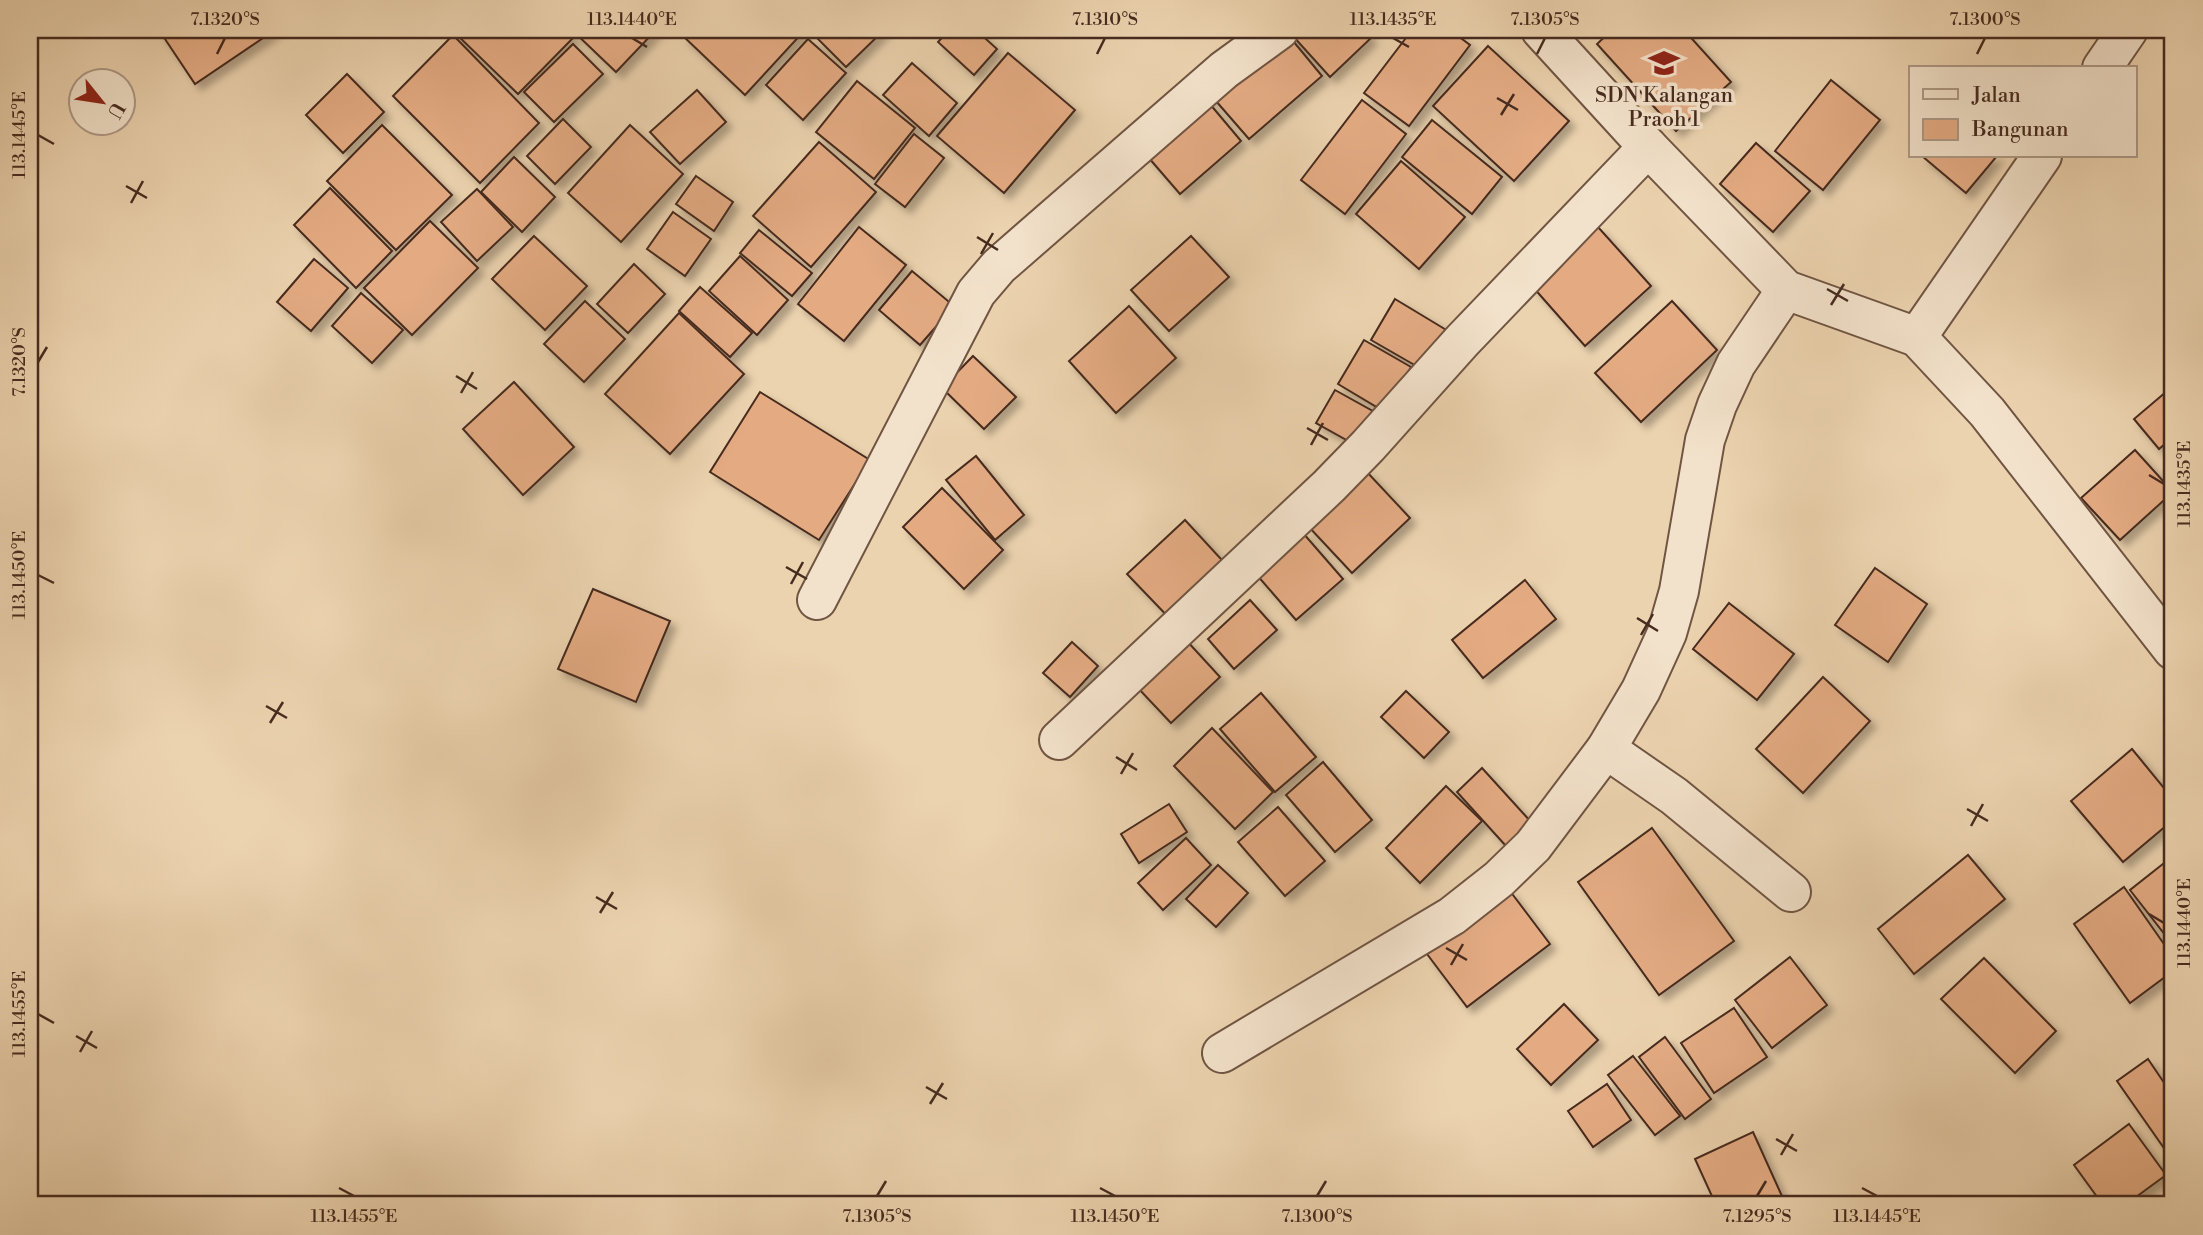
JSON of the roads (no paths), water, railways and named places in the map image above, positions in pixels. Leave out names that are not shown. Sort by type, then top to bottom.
[{"type":"street","points":[[817,600],[976,293],[999,266],[1183,105],[1224,70],[1279,30]]},
{"type":"street","points":[[1541,30],[1648,147],[1786,290],[1917,337],[1987,412],[2173,650]]},
{"type":"street","points":[[2103,66],[2128,30]]},
{"type":"street","points":[[1059,740],[1329,486],[1462,341],[1648,147]]},
{"type":"street","points":[[1917,337],[2041,158]]},
{"type":"street","points":[[1222,1052],[1452,916],[1499,879],[1533,846],[1606,749],[1641,690],[1667,632],[1679,591],[1694,491],[1705,440],[1717,405],[1736,364],[1786,290]]},
{"type":"street","points":[[1606,749],[1674,796],[1791,892]]},
{"type":"place","name":"SDN Kalangan Praoh 1","points":[[1664,63]]}]
